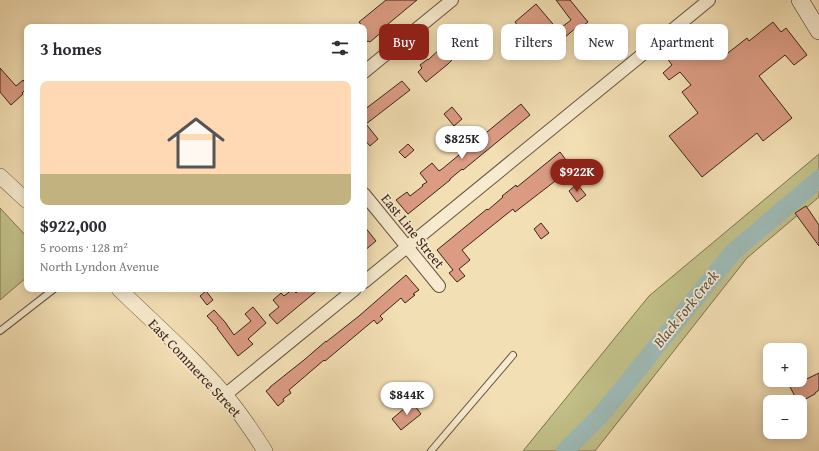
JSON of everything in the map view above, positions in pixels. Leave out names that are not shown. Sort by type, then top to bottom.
[{"type":"main road","points":[[800,0],[819,31]]},
{"type":"street","points":[[367,70],[452,0]]},
{"type":"street","points":[[367,279],[709,0]]},
{"type":"street","points":[[0,176],[24,198]]},
{"type":"street","name":"East Line Street","points":[[367,198],[440,286]]},
{"type":"street","name":"East Commerce Street","points":[[122,292],[188,356],[225,395],[265,451]]},
{"type":"street","points":[[225,395],[351,292]]},
{"type":"lane","points":[[0,331],[50,292]]},
{"type":"lane","points":[[431,451],[513,355]]},
{"type":"shaded area","points":[[819,154],[819,197],[747,258],[595,451],[523,451],[649,296]]},
{"type":"shaded area","points":[[0,208],[24,234],[24,280],[0,300]]},
{"type":"building","points":[[386,0],[417,0],[388,24],[379,24],[379,34],[370,42],[367,42],[367,24],[361,24],[359,22]]},
{"type":"building","points":[[556,0],[570,0],[588,22],[585,24],[574,24],[574,30],[566,36],[566,24],[571,20]]},
{"type":"building","points":[[536,4],[553,24],[517,24],[515,22]]},
{"type":"building","points":[[773,22],[781,32],[786,28],[807,55],[794,65],[785,55],[759,76],[792,118],[763,141],[757,133],[702,177],[669,136],[698,113],[682,92],[691,85],[680,72],[669,80],[663,73],[672,65],[668,60],[728,60],[728,53],[747,38],[749,41]]},
{"type":"building","points":[[437,52],[437,60],[452,60],[426,82],[418,72],[422,68],[420,65]]},
{"type":"building","points":[[0,68],[16,86],[23,80],[24,81],[23,94],[11,105],[0,92]]},
{"type":"building","points":[[402,81],[410,90],[367,123],[367,108]]},
{"type":"building","points":[[521,104],[530,115],[408,214],[396,200],[407,192],[410,196],[427,182],[420,173],[432,163],[439,171],[442,169]]},
{"type":"building","points":[[452,107],[462,119],[454,126],[444,114]]},
{"type":"building","points":[[367,125],[378,139],[370,146],[367,142]]},
{"type":"building","points":[[408,144],[414,150],[405,158],[399,152]]},
{"type":"building","points":[[560,152],[572,168],[515,212],[513,209],[462,250],[470,260],[459,269],[465,276],[457,282],[449,273],[453,270],[437,250],[487,209],[488,210],[503,197],[502,196],[516,185],[517,187]]},
{"type":"building","points":[[577,184],[586,195],[577,202],[569,191]]},
{"type":"building","points":[[806,206],[819,225],[819,246],[795,213]]},
{"type":"building","points":[[541,223],[549,233],[541,239],[534,229]]},
{"type":"building","points":[[367,230],[376,241],[367,248]]},
{"type":"building","points":[[406,275],[419,290],[413,294],[415,295],[405,303],[401,298],[380,316],[383,319],[377,324],[374,320],[325,361],[324,360],[289,390],[291,393],[283,399],[284,401],[278,406],[266,391],[326,341],[359,316]]},
{"type":"building","points":[[207,292],[213,300],[207,305],[200,296]]},
{"type":"building","points":[[289,292],[315,292],[277,324],[269,315],[279,307],[273,300],[281,293],[284,296]]},
{"type":"building","points":[[253,307],[266,323],[248,339],[253,344],[238,356],[218,328],[207,316],[214,310],[234,335],[251,321],[245,314]]},
{"type":"building","points":[[819,373],[819,390],[807,398],[807,395],[794,395],[790,387],[807,387],[807,379]]},
{"type":"building","points":[[412,402],[421,414],[401,430],[392,419]]},
{"type":"waterway","name":"Black Fork Creek","points":[[565,451],[601,415],[733,252],[819,179]]}]
